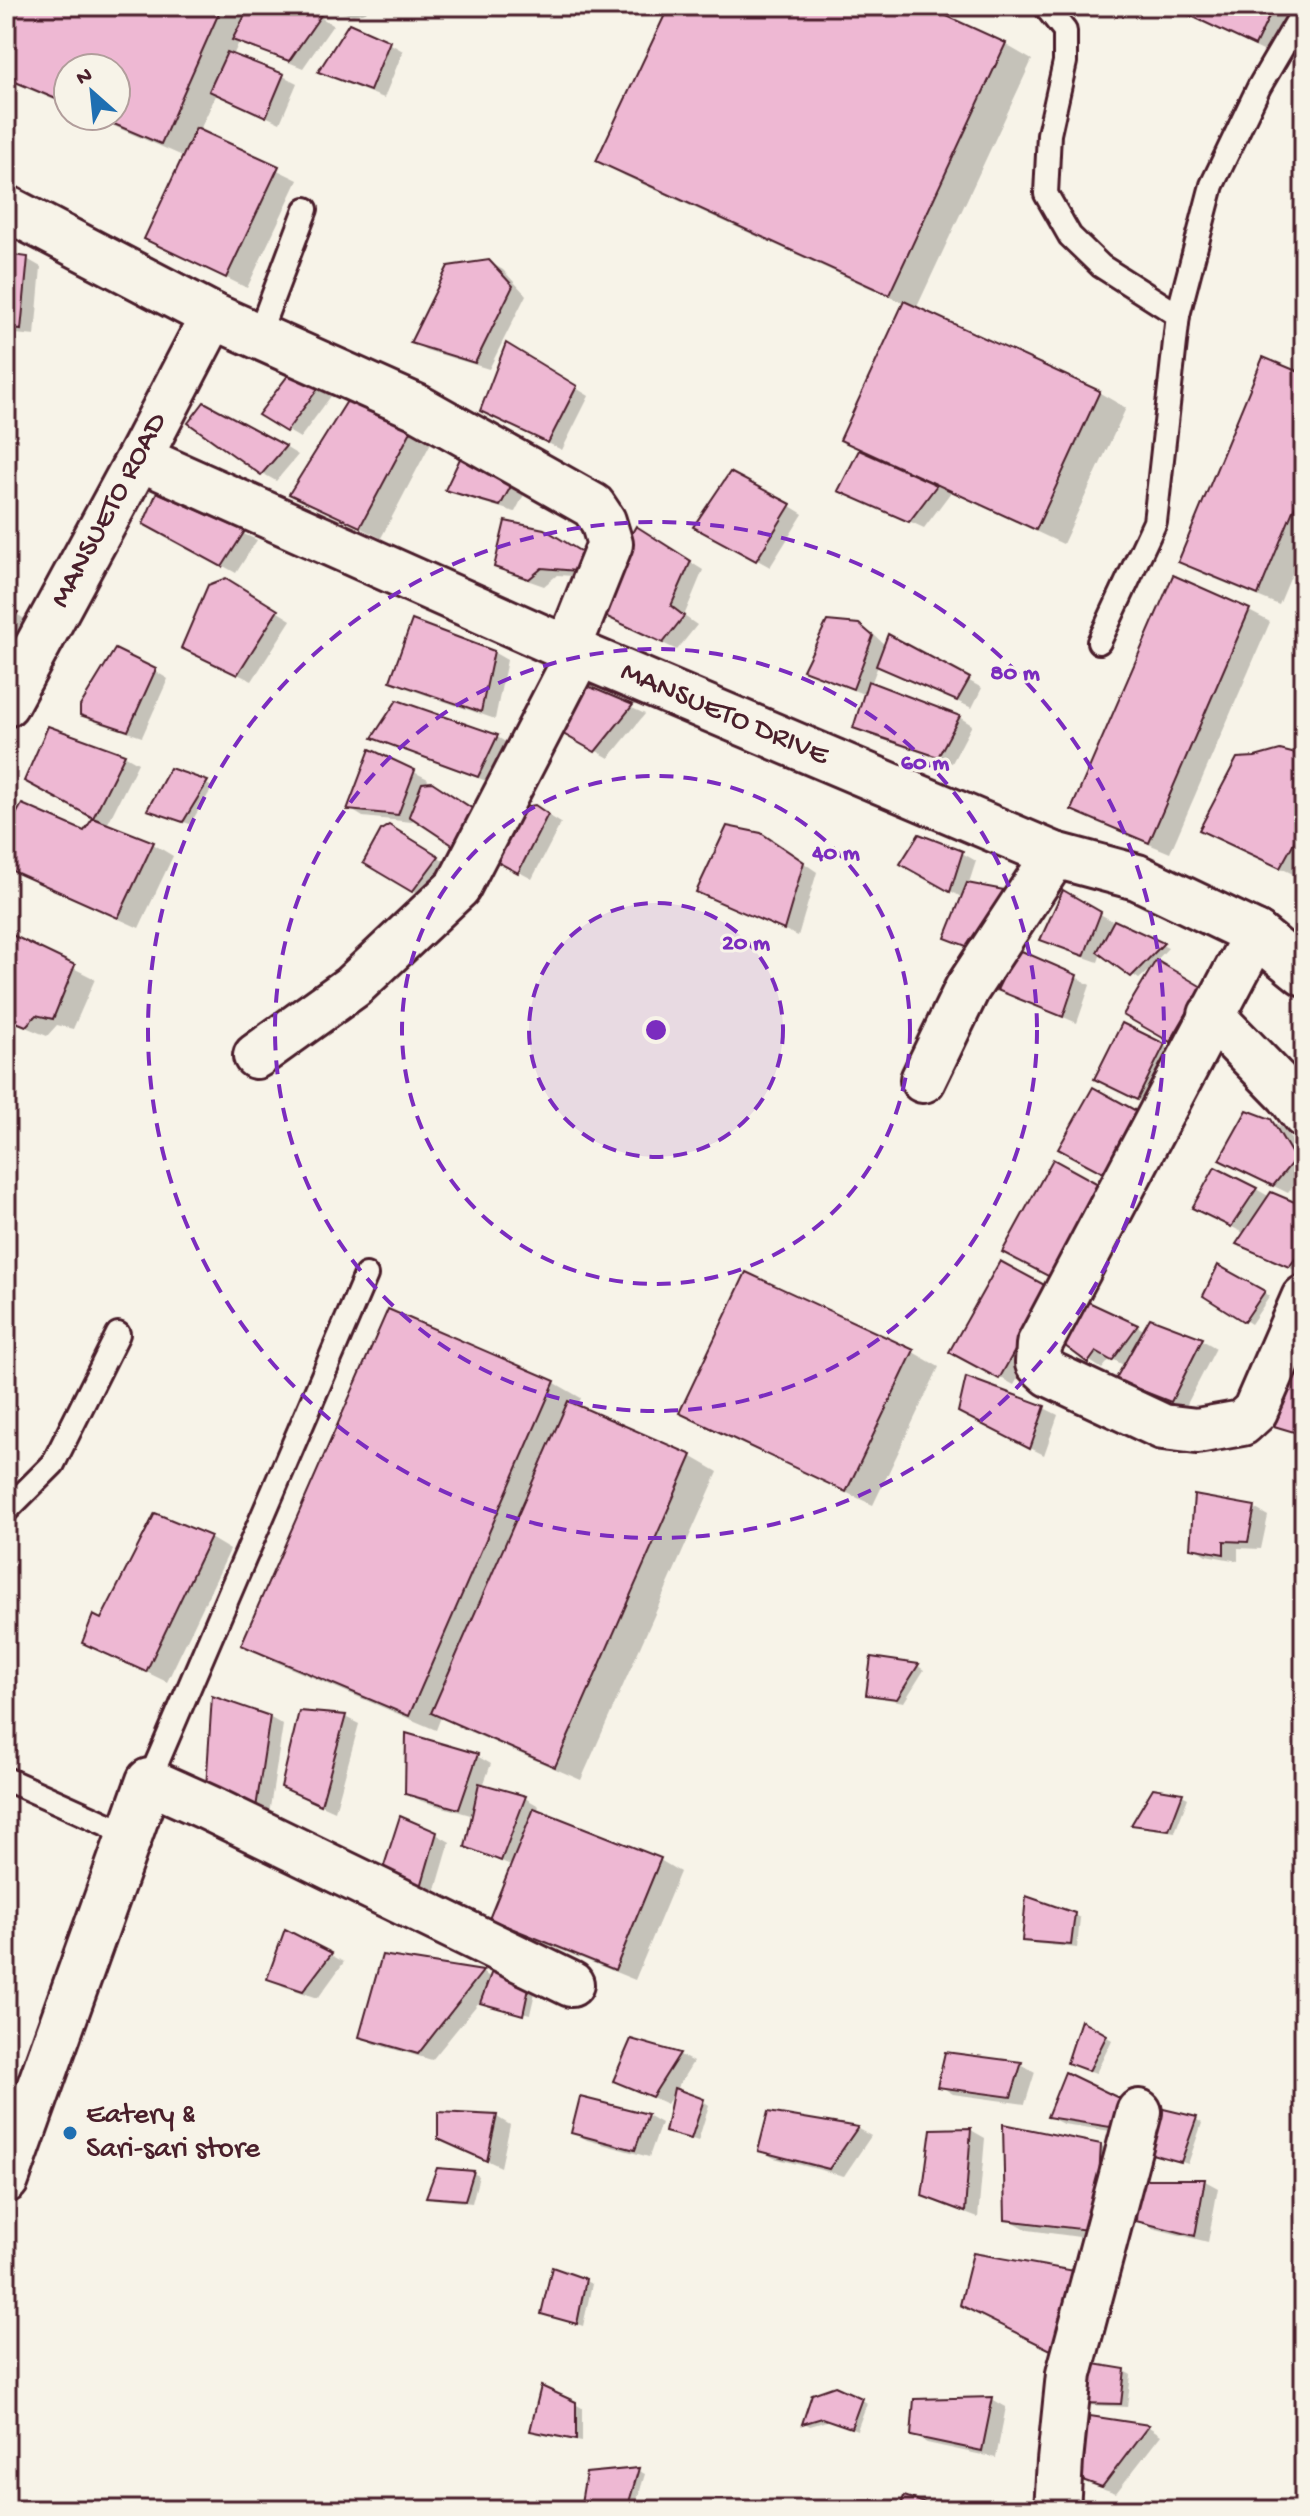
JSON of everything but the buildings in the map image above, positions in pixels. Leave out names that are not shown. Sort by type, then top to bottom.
[{"type":"street","points":[[6,208],[213,316],[417,407],[593,506],[603,521],[610,544],[573,651],[458,887],[352,987],[256,1056]]},
{"type":"street","name":"MANSUETO ROAD","points":[[6,704],[213,316]]},
{"type":"street","name":"MANSUETO DRIVE","points":[[139,458],[573,651],[1055,855],[1137,877],[1256,934],[1304,973]]},
{"type":"street","points":[[923,1080],[967,989],[1055,855]]},
{"type":"street","points":[[1256,934],[1039,1345],[1038,1363],[1050,1374],[1163,1427],[1197,1431],[1242,1423],[1255,1411],[1304,1298]]},
{"type":"street","points":[[1211,1015],[1289,1095],[1304,1115]]},
{"type":"street","points":[[6,2180],[149,1781],[571,1984]]},
{"type":"street","points":[[1057,2510],[1069,2374],[1139,2112]]},
{"type":"lane","points":[[1045,6],[1065,31],[1065,62],[1049,134],[1046,194],[1070,236],[1101,266],[1178,315]]},
{"type":"lane","points":[[1099,642],[1155,522],[1178,315],[1212,185],[1259,87],[1304,10]]},
{"type":"lane","points":[[258,336],[306,209]]},
{"type":"lane","points":[[149,1781],[366,1275]]},
{"type":"lane","points":[[6,1511],[53,1464],[118,1334]]},
{"type":"lane","points":[[6,1779],[129,1834]]},
{"type":"place","name":"Eatery & Sari-sari store","points":[[70,2133]]}]
